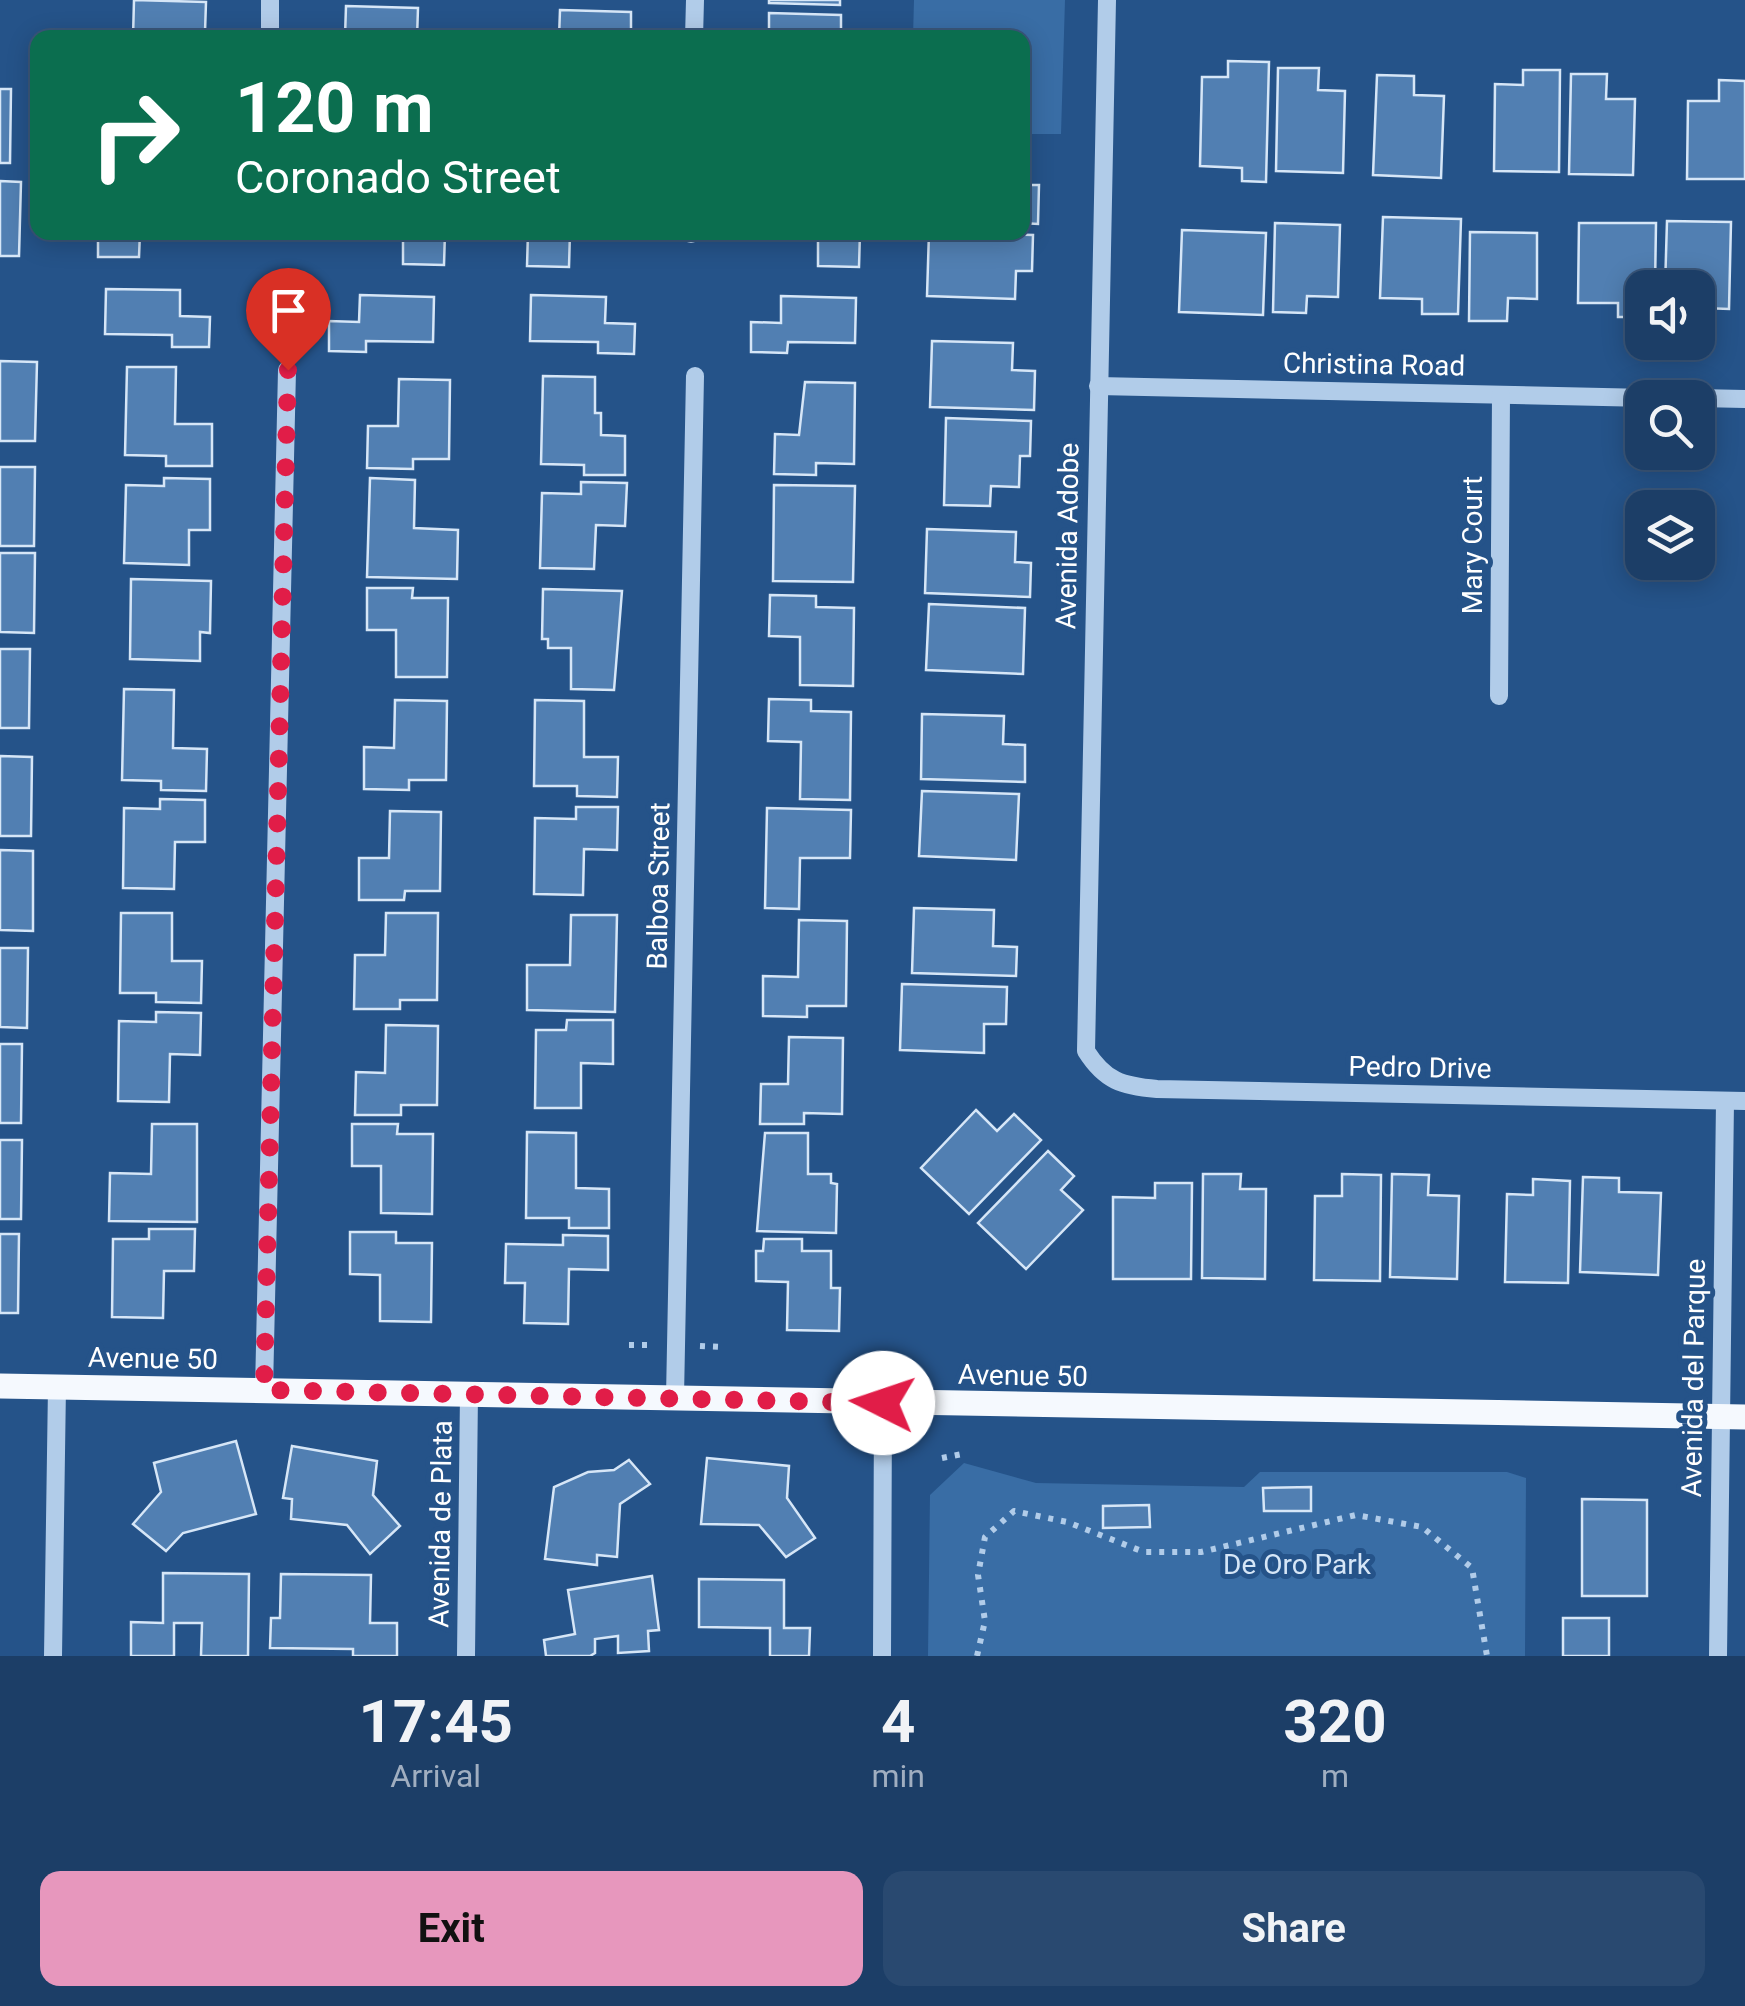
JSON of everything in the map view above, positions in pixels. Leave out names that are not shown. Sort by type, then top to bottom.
[{"type":"main road","name":"Avenue 50","points":[[0,1386],[1733,1417]]},
{"type":"street","points":[[270,0],[270,30]]},
{"type":"street","points":[[694,30],[695,0]]},
{"type":"street","name":"Avenida Adobe","points":[[1098,1070],[1086,1051],[1083,1018],[1107,0]]},
{"type":"street","points":[[264,1390],[288,370]]},
{"type":"street","name":"Balboa Street","points":[[675,1396],[696,376]]},
{"type":"street","name":"Christina Road","points":[[1098,386],[1625,397]]},
{"type":"street","name":"Mary Court","points":[[1499,696],[1501,394]]},
{"type":"street","points":[[1715,399],[1745,400]]},
{"type":"street","name":"Pedro Drive","points":[[1098,1070],[1120,1086],[1157,1088],[1745,1101]]},
{"type":"street","name":"Avenida del Parque","points":[[1718,1656],[1733,1417],[1725,1101]]},
{"type":"street","points":[[53,1656],[57,1386]]},
{"type":"street","name":"Avenida de Plata","points":[[466,1656],[470,1393]]},
{"type":"street","points":[[882,1656],[883,1403]]},
{"type":"path","points":[[942,1458],[962,1454]]},
{"type":"path","points":[[978,1656],[985,1621],[978,1575],[984,1537],[1014,1511],[1066,1522],[1144,1552],[1201,1552],[1356,1515],[1422,1527],[1472,1568],[1487,1656]]},
{"type":"green space","points":[[914,0],[1065,0],[1061,134],[1030,134],[1030,30],[913,30]]},
{"type":"green space","name":"De Oro Park","points":[[964,1463],[1036,1483],[1244,1487],[1260,1472],[1507,1472],[1526,1478],[1525,1656],[928,1656],[930,1495]]},
{"type":"building","points":[[134,0],[206,2],[205,30],[133,30]]},
{"type":"building","points":[[840,0],[840,5],[769,3]]},
{"type":"building","points":[[346,6],[418,8],[417,30],[345,30]]},
{"type":"building","points":[[560,10],[631,12],[631,30],[559,30]]},
{"type":"building","points":[[769,13],[841,15],[841,30],[769,30]]},
{"type":"building","points":[[1228,61],[1269,62],[1266,182],[1242,181],[1242,168],[1200,166],[1202,77],[1228,77]]},
{"type":"building","points":[[1278,68],[1319,68],[1318,90],[1345,91],[1343,173],[1276,171]]},
{"type":"building","points":[[1523,70],[1560,70],[1559,172],[1494,171],[1495,84],[1523,85]]},
{"type":"building","points":[[1571,74],[1607,74],[1606,99],[1635,99],[1633,175],[1569,174]]},
{"type":"building","points":[[1377,75],[1414,76],[1414,95],[1444,96],[1441,178],[1373,175]]},
{"type":"building","points":[[1719,80],[1745,81],[1745,179],[1687,179],[1688,101],[1719,101]]},
{"type":"building","points":[[0,89],[11,89],[10,163],[0,163]]},
{"type":"building","points":[[0,181],[21,182],[19,256],[0,256]]},
{"type":"building","points":[[1030,185],[1039,185],[1038,224],[1030,224]]},
{"type":"building","points":[[1383,217],[1461,219],[1458,314],[1422,314],[1422,299],[1380,298]]},
{"type":"building","points":[[1667,221],[1731,222],[1729,309],[1715,308],[1715,270],[1666,270]]},
{"type":"building","points":[[1275,223],[1340,225],[1338,297],[1307,296],[1306,313],[1273,312]]},
{"type":"building","points":[[1579,223],[1656,223],[1655,270],[1625,270],[1625,317],[1618,317],[1618,303],[1578,303]]},
{"type":"building","points":[[1182,230],[1266,233],[1263,315],[1179,312]]},
{"type":"building","points":[[1470,232],[1537,233],[1537,299],[1508,298],[1507,321],[1469,321]]},
{"type":"building","points":[[1033,235],[1032,271],[1016,271],[1015,299],[927,296],[929,240],[1030,240]]},
{"type":"building","points":[[98,240],[140,240],[139,257],[98,257]]},
{"type":"building","points":[[403,240],[445,240],[444,265],[403,264]]},
{"type":"building","points":[[528,240],[570,240],[569,267],[527,266]]},
{"type":"building","points":[[818,240],[860,240],[859,267],[818,266]]},
{"type":"building","points":[[106,289],[180,290],[180,316],[210,317],[209,347],[172,347],[172,335],[105,334]]},
{"type":"building","points":[[360,295],[434,297],[433,342],[366,341],[366,352],[329,351],[329,321],[359,322]]},
{"type":"building","points":[[531,295],[606,297],[605,323],[635,324],[634,354],[598,353],[598,342],[530,341]]},
{"type":"building","points":[[781,296],[856,298],[855,343],[788,342],[787,353],[751,352],[751,322],[781,323]]},
{"type":"building","points":[[932,341],[1013,343],[1012,370],[1035,371],[1034,410],[930,407]]},
{"type":"building","points":[[0,361],[37,362],[35,441],[0,441]]},
{"type":"building","points":[[127,367],[176,367],[175,424],[212,424],[212,466],[166,466],[166,456],[125,455]]},
{"type":"building","points":[[543,376],[595,377],[595,413],[601,413],[601,435],[625,436],[625,475],[584,475],[584,465],[541,464]]},
{"type":"building","points":[[399,379],[450,380],[449,459],[413,459],[413,469],[367,468],[368,426],[398,426]]},
{"type":"building","points":[[805,382],[855,383],[854,464],[816,463],[816,475],[774,474],[775,434],[799,435]]},
{"type":"building","points":[[946,418],[1031,421],[1030,456],[1020,456],[1019,487],[991,486],[990,506],[944,505]]},
{"type":"building","points":[[0,467],[35,467],[34,546],[0,546]]},
{"type":"building","points":[[164,478],[210,479],[210,530],[189,530],[189,565],[124,563],[126,485],[164,486]]},
{"type":"building","points":[[370,478],[415,480],[414,528],[458,530],[457,579],[367,577]]},
{"type":"building","points":[[581,482],[627,483],[625,526],[596,525],[594,569],[540,568],[542,493],[581,494]]},
{"type":"building","points":[[774,485],[855,486],[853,582],[773,581]]},
{"type":"building","points":[[927,529],[1016,532],[1015,562],[1031,563],[1030,597],[925,593]]},
{"type":"building","points":[[0,553],[35,553],[34,633],[0,632]]},
{"type":"building","points":[[131,579],[211,581],[210,633],[200,632],[200,661],[130,659]]},
{"type":"building","points":[[367,588],[413,588],[412,598],[448,598],[447,677],[396,677],[396,630],[367,630]]},
{"type":"building","points":[[543,589],[622,591],[614,690],[571,689],[571,648],[548,648],[548,639],[542,639]]},
{"type":"building","points":[[770,595],[816,596],[816,607],[854,608],[853,686],[800,685],[800,637],[769,636]]},
{"type":"building","points":[[929,604],[1025,608],[1023,674],[926,670]]},
{"type":"building","points":[[0,649],[30,649],[29,728],[0,728]]},
{"type":"building","points":[[124,689],[174,690],[173,748],[207,749],[206,791],[161,790],[161,781],[122,780]]},
{"type":"building","points":[[769,699],[811,700],[811,711],[851,712],[850,800],[800,799],[801,742],[768,741]]},
{"type":"building","points":[[395,700],[447,701],[446,780],[409,780],[409,790],[364,789],[364,747],[394,748]]},
{"type":"building","points":[[535,700],[584,701],[584,757],[618,757],[617,797],[577,796],[577,786],[534,786]]},
{"type":"building","points":[[922,714],[1004,716],[1003,744],[1025,745],[1025,782],[921,779]]},
{"type":"building","points":[[0,756],[32,757],[31,836],[0,836]]},
{"type":"building","points":[[922,791],[1019,794],[1016,860],[919,856]]},
{"type":"building","points":[[160,799],[205,800],[205,842],[175,842],[174,889],[123,888],[124,808],[160,809]]},
{"type":"building","points":[[576,807],[618,807],[617,850],[584,849],[583,895],[534,894],[535,818],[576,819]]},
{"type":"building","points":[[767,808],[851,810],[850,858],[800,858],[799,909],[765,908]]},
{"type":"building","points":[[390,811],[441,812],[440,891],[405,891],[404,900],[359,900],[359,858],[389,858]]},
{"type":"building","points":[[0,850],[33,851],[33,931],[0,930]]},
{"type":"building","points":[[914,908],[994,910],[993,946],[1017,947],[1016,976],[912,973]]},
{"type":"building","points":[[121,913],[172,913],[172,961],[202,961],[201,1003],[156,1002],[156,993],[120,993]]},
{"type":"building","points":[[386,913],[438,913],[437,1000],[400,1000],[400,1009],[354,1009],[355,955],[385,955]]},
{"type":"building","points":[[571,915],[617,915],[615,1012],[527,1010],[527,965],[570,965]]},
{"type":"building","points":[[799,920],[847,921],[846,1006],[807,1006],[807,1017],[763,1016],[763,976],[798,977]]},
{"type":"building","points":[[0,948],[28,948],[27,1028],[0,1027]]},
{"type":"building","points":[[902,984],[1007,987],[1006,1024],[984,1024],[984,1053],[900,1050]]},
{"type":"building","points":[[156,1012],[201,1013],[200,1055],[170,1054],[169,1102],[118,1101],[119,1021],[156,1022]]},
{"type":"building","points":[[567,1020],[613,1020],[613,1064],[581,1063],[581,1108],[535,1108],[536,1030],[566,1030]]},
{"type":"building","points":[[386,1025],[438,1026],[437,1105],[401,1105],[401,1115],[355,1115],[356,1072],[385,1073]]},
{"type":"building","points":[[789,1037],[843,1038],[842,1114],[804,1113],[804,1124],[760,1124],[761,1084],[788,1084]]},
{"type":"building","points":[[0,1044],[22,1044],[21,1123],[0,1123]]},
{"type":"building","points":[[976,1110],[997,1131],[1014,1114],[1041,1140],[969,1214],[921,1168]]},
{"type":"building","points":[[152,1124],[197,1124],[197,1222],[109,1221],[110,1173],[151,1174]]},
{"type":"building","points":[[352,1124],[398,1124],[397,1134],[433,1134],[432,1214],[381,1213],[381,1166],[352,1166]]},
{"type":"building","points":[[527,1132],[576,1133],[576,1188],[609,1189],[609,1228],[569,1228],[569,1218],[526,1218]]},
{"type":"building","points":[[765,1133],[808,1133],[808,1174],[831,1174],[831,1183],[837,1184],[836,1233],[757,1231]]},
{"type":"building","points":[[0,1140],[22,1140],[21,1219],[0,1219]]},
{"type":"building","points":[[1048,1151],[1074,1176],[1061,1190],[1083,1210],[1026,1269],[978,1223]]},
{"type":"building","points":[[1203,1174],[1241,1174],[1240,1189],[1266,1189],[1265,1279],[1202,1278]]},
{"type":"building","points":[[1342,1174],[1381,1175],[1380,1281],[1314,1280],[1315,1196],[1342,1196]]},
{"type":"building","points":[[1392,1174],[1429,1175],[1428,1195],[1459,1196],[1457,1279],[1390,1277]]},
{"type":"building","points":[[1583,1177],[1619,1178],[1619,1192],[1661,1193],[1658,1275],[1580,1272]]},
{"type":"building","points":[[1533,1179],[1570,1181],[1568,1283],[1505,1282],[1507,1194],[1533,1195]]},
{"type":"building","points":[[1155,1183],[1192,1183],[1191,1279],[1113,1279],[1113,1197],[1155,1198]]},
{"type":"building","points":[[149,1229],[195,1229],[194,1271],[164,1271],[163,1318],[112,1317],[113,1239],[149,1239]]},
{"type":"building","points":[[350,1232],[396,1232],[396,1243],[432,1243],[431,1322],[380,1321],[380,1275],[350,1274]]},
{"type":"building","points":[[0,1234],[19,1234],[18,1313],[0,1313]]},
{"type":"building","points":[[563,1235],[608,1236],[608,1270],[569,1269],[568,1324],[524,1323],[525,1283],[505,1283],[506,1244],[563,1245]]},
{"type":"building","points":[[764,1239],[802,1239],[802,1251],[831,1251],[831,1288],[840,1288],[839,1331],[787,1330],[788,1282],[756,1281],[756,1251],[763,1251]]},
{"type":"building","points":[[236,1441],[256,1514],[183,1533],[166,1551],[133,1524],[161,1492],[154,1463]]},
{"type":"building","points":[[292,1446],[377,1461],[373,1495],[400,1526],[370,1554],[347,1525],[291,1519],[292,1499],[283,1498]]},
{"type":"building","points":[[707,1458],[789,1466],[787,1498],[815,1538],[786,1557],[759,1525],[701,1524]]},
{"type":"building","points":[[629,1460],[650,1484],[620,1504],[617,1557],[597,1555],[597,1565],[545,1559],[554,1487],[588,1472],[614,1470]]},
{"type":"building","points":[[1311,1487],[1311,1511],[1264,1511],[1263,1488]]},
{"type":"building","points":[[1582,1499],[1647,1500],[1647,1596],[1582,1596]]},
{"type":"building","points":[[1149,1505],[1150,1527],[1103,1528],[1103,1506]]},
{"type":"building","points":[[163,1573],[249,1574],[248,1656],[201,1656],[202,1623],[174,1623],[174,1656],[131,1656],[131,1622],[163,1623]]},
{"type":"building","points":[[281,1574],[371,1575],[370,1623],[397,1623],[397,1656],[353,1656],[353,1649],[270,1648],[271,1618],[280,1618]]},
{"type":"building","points":[[652,1576],[659,1630],[648,1631],[649,1651],[618,1653],[618,1636],[595,1639],[595,1653],[590,1656],[546,1656],[544,1640],[575,1634],[568,1590]]},
{"type":"building","points":[[699,1579],[784,1580],[784,1628],[810,1628],[809,1656],[770,1656],[770,1628],[699,1627]]},
{"type":"building","points":[[1563,1618],[1609,1618],[1609,1656],[1563,1656]]},
{"type":"route","points":[[288,370],[264,1390],[883,1403]]}]
